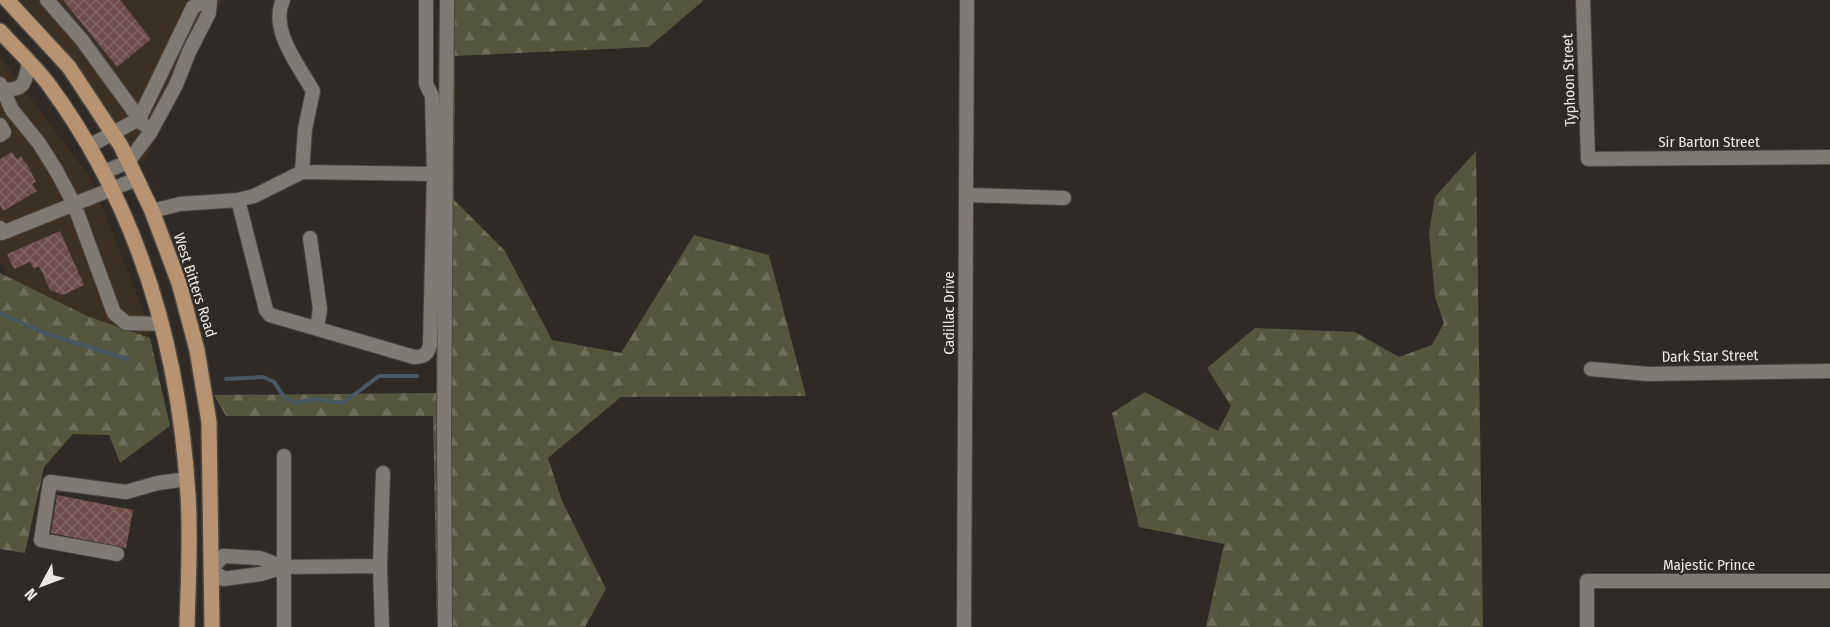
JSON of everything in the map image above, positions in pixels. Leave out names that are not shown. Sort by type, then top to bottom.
[{"type":"main road","name":"West Bitters Road","points":[[7,0],[69,67],[113,133],[152,211],[179,283],[197,350],[209,422],[212,627]]},
{"type":"main road","points":[[0,32],[48,84],[89,146],[127,222],[153,291],[171,356],[182,425],[188,497],[187,627]]},
{"type":"main road","points":[[188,570],[212,569]]},
{"type":"street","points":[[47,0],[82,40],[150,133]]},
{"type":"street","points":[[89,146],[140,119],[193,7],[208,0],[209,13],[189,52],[176,85],[150,133],[128,162],[104,172]]},
{"type":"street","points":[[284,0],[278,10],[282,34],[313,91],[305,129],[302,172]]},
{"type":"street","points":[[238,200],[266,310],[270,315],[414,357],[428,353],[434,174],[432,96],[426,84],[426,0]]},
{"type":"street","points":[[445,627],[447,0]]},
{"type":"street","name":"Cadillac Drive","points":[[964,627],[967,0]]},
{"type":"street","name":"Typhoon Street","points":[[1583,0],[1588,159]]},
{"type":"street","points":[[2,87],[19,89],[23,85],[29,63]]},
{"type":"street","points":[[2,87],[12,110],[39,143],[74,204],[114,312],[126,323],[162,324]]},
{"type":"street","points":[[0,125],[4,132],[0,135]]},
{"type":"street","name":"Sir Barton Street","points":[[1588,159],[1830,157]]},
{"type":"street","points":[[152,211],[180,204],[238,200],[254,196],[302,172],[434,174]]},
{"type":"street","points":[[1,230],[136,179]]},
{"type":"street","points":[[966,195],[1064,198]]},
{"type":"street","points":[[310,238],[320,309],[317,329]]},
{"type":"street","name":"Dark Star Street","points":[[1591,369],[1648,374],[1830,370]]},
{"type":"street","points":[[284,456],[284,627]]},
{"type":"street","points":[[382,627],[380,566],[383,473]]},
{"type":"street","points":[[117,554],[41,540],[50,482],[126,492],[158,483],[186,479]]},
{"type":"street","points":[[284,567],[260,558],[223,556],[212,569],[223,579],[261,574],[284,567],[380,566]]},
{"type":"street","name":"Majestic Prince","points":[[1587,627],[1587,581],[1830,582]]},
{"type":"shaded area","points":[[21,0],[222,0],[143,164],[103,102],[61,45]]},
{"type":"shaded area","points":[[0,57],[91,179],[145,315],[150,338],[18,300],[0,261]]},
{"type":"green space","points":[[439,0],[704,0],[649,47],[455,56],[454,200],[505,251],[552,340],[621,353],[694,235],[769,255],[806,396],[621,397],[548,458],[562,501],[606,589],[585,627],[437,627],[433,416],[226,416],[214,395],[436,393]]},
{"type":"green space","points":[[1476,151],[1483,627],[1206,627],[1224,544],[1139,527],[1112,413],[1145,392],[1218,431],[1231,406],[1207,368],[1255,328],[1355,332],[1399,357],[1432,345],[1444,323],[1435,297],[1429,232],[1435,197]]},
{"type":"green space","points":[[0,273],[87,316],[150,338],[170,426],[120,463],[109,435],[73,434],[44,467],[25,553],[0,549]]},
{"type":"building","points":[[63,0],[120,0],[151,39],[117,67]]},
{"type":"building","points":[[12,152],[17,159],[21,156],[26,162],[36,182],[32,184],[37,191],[3,211],[0,205],[0,159]]},
{"type":"building","points":[[60,231],[84,285],[63,295],[50,290],[39,266],[34,269],[30,262],[14,269],[7,254]]},
{"type":"building","points":[[57,495],[133,510],[126,548],[51,533]]},
{"type":"waterway","points":[[0,313],[44,333],[127,359]]},
{"type":"waterway","points":[[226,379],[263,377],[274,382],[285,398],[295,403],[315,399],[343,403],[379,376],[417,376]]}]
